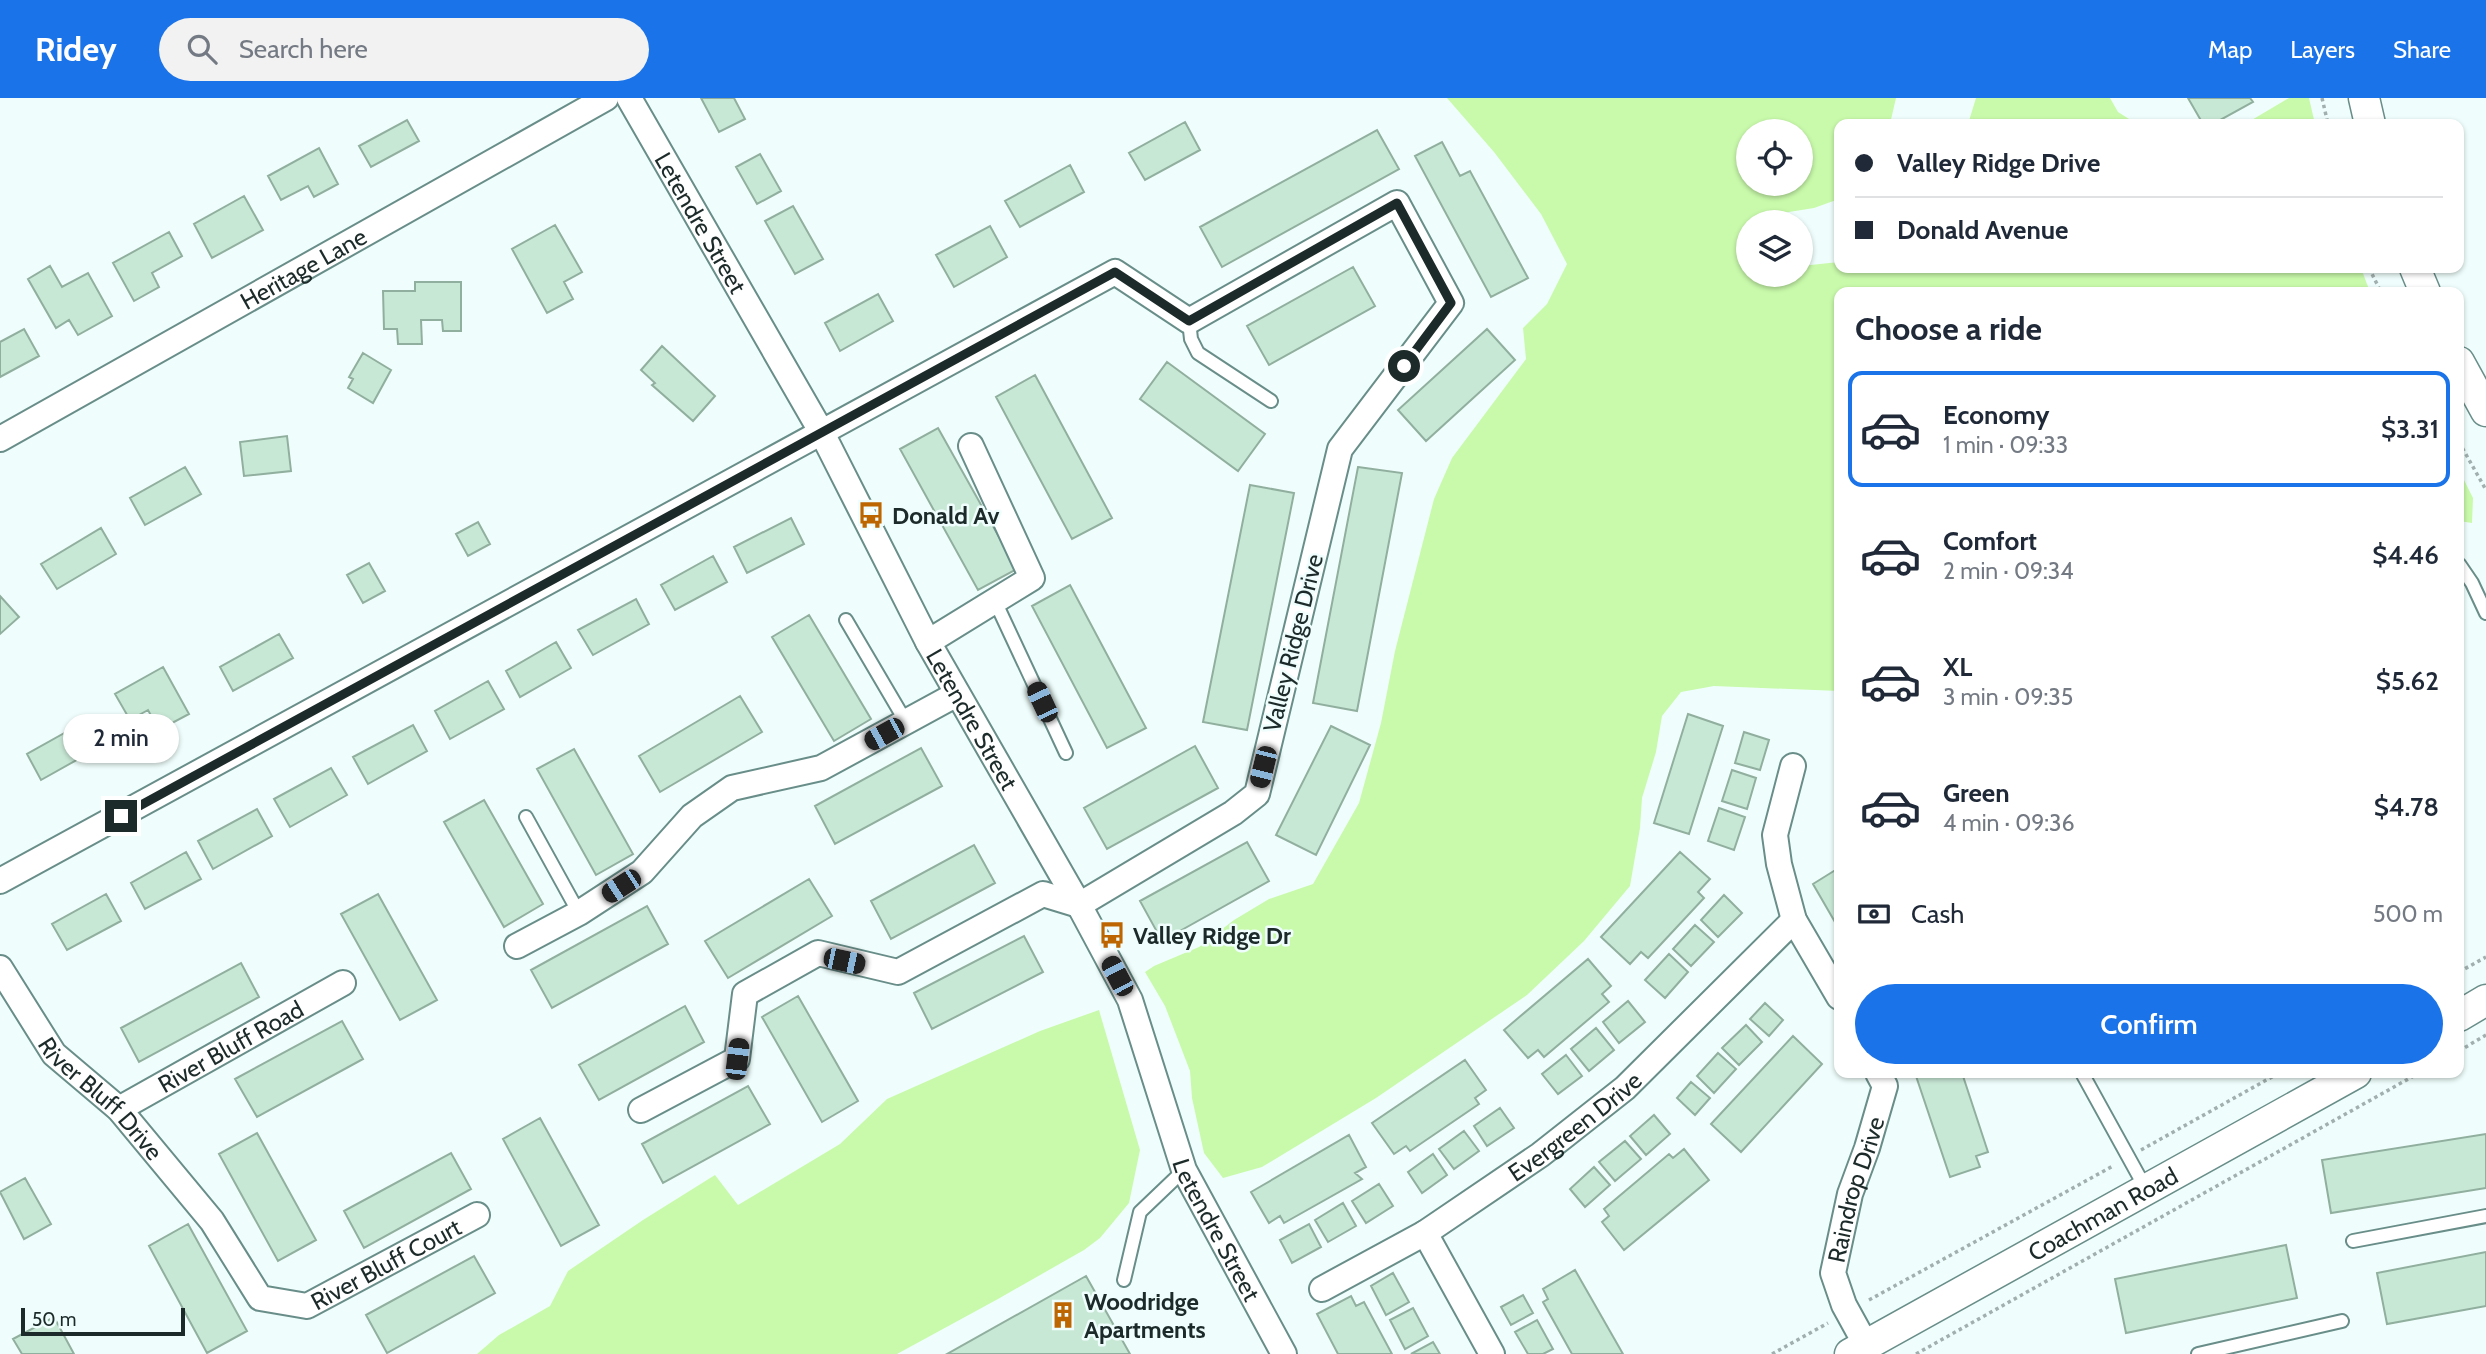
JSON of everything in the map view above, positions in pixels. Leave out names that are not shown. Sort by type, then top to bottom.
[{"type":"street","name":"Heritage Lane","points":[[0,439],[606,98]]},
{"type":"street","name":"Letendre Street","points":[[629,98],[822,433],[928,642],[1079,905],[1130,1000],[1184,1170],[1284,1354]]},
{"type":"street","points":[[2364,98],[2369,119]]},
{"type":"street","name":"Valley Ridge Drive","points":[[1079,905],[1234,813],[1257,794],[1340,449],[1451,303],[1397,203],[1189,321]]},
{"type":"street","points":[[0,881],[1115,272],[1189,321]]},
{"type":"street","points":[[2464,371],[2486,411]]},
{"type":"street","points":[[928,642],[1032,578],[971,446]]},
{"type":"street","points":[[517,946],[579,913],[642,872],[692,816],[732,788],[821,768],[957,694]]},
{"type":"street","points":[[1793,766],[1775,835],[1779,864],[1794,920],[1834,988]]},
{"type":"street","points":[[641,1110],[737,1059],[745,993],[818,953],[898,972],[1043,894],[1079,905]]},
{"type":"street","name":"Evergreen Drive","points":[[1321,1289],[1425,1233],[1540,1155],[1625,1088],[1794,920]]},
{"type":"street","name":"River Bluff Drive","points":[[0,968],[54,1054],[119,1108],[212,1221]]},
{"type":"street","name":"River Bluff Road","points":[[119,1108],[343,984]]},
{"type":"street","points":[[2464,1013],[2486,1000]]},
{"type":"street","name":"Raindrop Drive","points":[[1858,1350],[1848,1312],[1833,1273],[1850,1194],[1885,1086],[1881,1078]]},
{"type":"street","name":"Coachman Road","points":[[1858,1350],[2347,1078]]},
{"type":"street","name":"River Bluff Court","points":[[212,1221],[260,1298],[307,1306],[477,1215]]},
{"type":"street","points":[[1425,1233],[1492,1354]]},
{"type":"lane","points":[[1189,321],[1191,339],[1198,353],[1271,401]]},
{"type":"lane","points":[[2464,571],[2486,613]]},
{"type":"lane","points":[[995,601],[1066,753]]},
{"type":"lane","points":[[846,620],[906,722]]},
{"type":"lane","points":[[526,817],[579,913]]},
{"type":"lane","points":[[2085,1078],[2146,1189]]},
{"type":"lane","points":[[1124,1280],[1140,1212],[1184,1170]]},
{"type":"lane","points":[[2353,1241],[2486,1216]]},
{"type":"lane","points":[[2198,1354],[2342,1321]]},
{"type":"path","points":[[2322,98],[2327,119]]},
{"type":"path","points":[[2464,451],[2486,490]]},
{"type":"path","points":[[2464,969],[2486,957]]},
{"type":"path","points":[[2464,1048],[2486,1035]]},
{"type":"path","points":[[1772,1354],[2270,1078]]},
{"type":"path","points":[[1916,1354],[2410,1078]]},
{"type":"green space","points":[[1447,98],[1896,98],[1891,119],[1834,119],[1834,201],[1802,210],[1736,210],[1736,287],[1813,287],[1813,265],[1834,263],[1834,273],[2363,273],[2368,287],[1834,287],[1834,691],[1714,686],[1681,692],[1662,716],[1656,752],[1642,798],[1630,886],[1584,941],[1527,995],[1376,1098],[1262,1167],[1223,1178],[1204,1153],[1192,1098],[1190,1071],[1165,1006],[1145,972],[1199,947],[1234,920],[1269,899],[1313,884],[1359,803],[1381,723],[1395,651],[1434,499],[1452,458],[1526,359],[1523,328],[1547,304],[1567,264],[1541,214],[1494,152]]},
{"type":"green space","points":[[1976,98],[2110,98],[2118,112],[2129,119],[1970,119]]},
{"type":"green space","points":[[2289,98],[2309,98],[2314,119],[2253,119]]},
{"type":"green space","points":[[2464,480],[2473,498],[2472,523],[2464,522]]},
{"type":"green space","points":[[1099,1010],[1140,1150],[1129,1203],[1100,1238],[1084,1250],[998,1299],[897,1354],[477,1354],[499,1335],[550,1306],[568,1271],[715,1175],[738,1205],[840,1144],[887,1099],[1040,1031]]},
{"type":"building","points":[[701,98],[734,98],[745,119],[719,132]]},
{"type":"building","points":[[2188,98],[2250,98],[2253,102],[2222,119],[2200,119]]},
{"type":"building","points":[[407,120],[419,141],[371,167],[359,146]]},
{"type":"building","points":[[1185,122],[1200,150],[1145,180],[1129,153]]},
{"type":"building","points":[[1377,130],[1399,169],[1222,267],[1200,227]]},
{"type":"building","points":[[1442,142],[1460,176],[1470,171],[1528,278],[1491,297],[1415,156]]},
{"type":"building","points":[[319,148],[338,184],[314,197],[308,186],[281,200],[268,176]]},
{"type":"building","points":[[760,154],[781,191],[757,204],[736,167]]},
{"type":"building","points":[[1070,165],[1084,192],[1020,227],[1005,201]]},
{"type":"building","points":[[244,196],[263,230],[212,258],[194,224]]},
{"type":"building","points":[[793,206],[823,259],[795,274],[765,221]]},
{"type":"building","points":[[555,225],[582,272],[564,282],[573,299],[547,313],[512,249]]},
{"type":"building","points":[[990,226],[1007,257],[954,287],[936,255]]},
{"type":"building","points":[[169,232],[182,256],[152,273],[159,287],[134,301],[113,263]]},
{"type":"building","points":[[50,266],[62,287],[88,273],[112,316],[78,335],[69,320],[56,328],[28,279]]},
{"type":"building","points":[[1353,267],[1375,306],[1269,365],[1247,326]]},
{"type":"building","points":[[415,282],[461,282],[461,331],[443,331],[442,320],[421,320],[422,344],[398,344],[397,329],[384,329],[383,291],[415,291]]},
{"type":"building","points":[[878,294],[893,321],[840,351],[825,323]]},
{"type":"building","points":[[24,329],[39,356],[0,377],[0,342]]},
{"type":"building","points":[[1487,329],[1515,360],[1426,441],[1398,410]]},
{"type":"building","points":[[662,346],[715,396],[693,421],[652,385],[655,383],[641,370]]},
{"type":"building","points":[[363,353],[391,370],[373,403],[348,388],[353,379],[349,377]]},
{"type":"building","points":[[1167,362],[1265,434],[1238,471],[1140,399]]},
{"type":"building","points":[[1035,375],[1112,518],[1072,539],[996,397]]},
{"type":"building","points":[[938,428],[1017,569],[978,590],[900,449]]},
{"type":"building","points":[[287,436],[291,471],[244,476],[240,442]]},
{"type":"building","points":[[185,467],[201,494],[145,525],[130,498]]},
{"type":"building","points":[[1358,467],[1402,473],[1357,711],[1313,703]]},
{"type":"building","points":[[1250,485],[1294,493],[1247,730],[1203,722]]},
{"type":"building","points":[[791,518],[804,544],[747,573],[734,547]]},
{"type":"building","points":[[478,522],[490,544],[468,556],[456,534]]},
{"type":"building","points":[[101,528],[116,554],[57,589],[41,564]]},
{"type":"building","points":[[713,556],[727,582],[675,610],[661,585]]},
{"type":"building","points":[[369,563],[385,591],[363,603],[347,575]]},
{"type":"building","points":[[1070,585],[1146,728],[1107,748],[1032,606]]},
{"type":"building","points":[[0,596],[19,617],[0,634]]},
{"type":"building","points":[[636,599],[649,624],[593,655],[578,630]]},
{"type":"building","points":[[809,615],[871,719],[834,741],[772,637]]},
{"type":"building","points":[[279,634],[293,658],[233,691],[220,667]]},
{"type":"building","points":[[556,642],[571,668],[520,697],[506,671]]},
{"type":"building","points":[[163,667],[189,714],[159,730],[148,710],[130,720],[115,694]]},
{"type":"building","points":[[488,681],[504,709],[450,739],[435,711]]},
{"type":"building","points":[[740,696],[762,732],[660,792],[639,756]]},
{"type":"building","points":[[1688,714],[1723,726],[1689,834],[1654,823]]},
{"type":"building","points":[[84,722],[98,748],[41,780],[27,754]]},
{"type":"building","points":[[413,725],[427,751],[368,784],[353,757]]},
{"type":"building","points":[[1331,726],[1370,745],[1316,855],[1276,835]]},
{"type":"building","points":[[1744,732],[1769,740],[1760,770],[1735,763]]},
{"type":"building","points":[[1195,746],[1218,788],[1107,849],[1084,808]]},
{"type":"building","points":[[921,748],[942,786],[835,844],[815,806]]},
{"type":"building","points":[[574,749],[633,854],[596,875],[537,769]]},
{"type":"building","points":[[331,768],[347,795],[290,827],[274,799]]},
{"type":"building","points":[[1732,770],[1756,778],[1747,809],[1722,801]]},
{"type":"building","points":[[484,800],[543,904],[504,927],[444,822]]},
{"type":"building","points":[[1719,808],[1745,817],[1734,850],[1708,841]]},
{"type":"building","points":[[257,809],[272,836],[213,869],[198,841]]},
{"type":"building","points":[[1247,842],[1269,881],[1162,941],[1140,901]]},
{"type":"building","points":[[974,845],[995,883],[891,939],[871,901]]},
{"type":"building","points":[[186,852],[201,879],[145,909],[131,883]]},
{"type":"building","points":[[1680,852],[1710,879],[1698,892],[1704,898],[1648,958],[1641,952],[1630,964],[1601,937]]},
{"type":"building","points":[[1834,871],[1834,920],[1813,884]]},
{"type":"building","points":[[809,879],[832,916],[728,978],[705,941]]},
{"type":"building","points":[[106,894],[121,921],[67,950],[52,924]]},
{"type":"building","points":[[378,894],[437,1000],[400,1020],[341,914]]},
{"type":"building","points":[[1724,895],[1742,913],[1718,937],[1701,920]]},
{"type":"building","points":[[647,906],[668,944],[552,1008],[531,970]]},
{"type":"building","points":[[1695,925],[1714,942],[1691,966],[1673,949]]},
{"type":"building","points":[[1024,936],[1043,972],[932,1029],[914,993]]},
{"type":"building","points":[[1669,954],[1688,972],[1665,998],[1645,980]]},
{"type":"building","points":[[1588,959],[1611,986],[1602,994],[1609,1002],[1544,1057],[1538,1050],[1528,1058],[1504,1030]]},
{"type":"building","points":[[241,963],[259,997],[139,1062],[121,1028]]},
{"type":"building","points":[[798,996],[858,1101],[822,1122],[762,1017]]},
{"type":"building","points":[[1628,1001],[1645,1022],[1619,1043],[1603,1022]]},
{"type":"building","points":[[1765,1003],[1783,1020],[1769,1036],[1750,1019]]},
{"type":"building","points":[[685,1006],[704,1042],[599,1100],[579,1065]]},
{"type":"building","points":[[342,1021],[363,1059],[257,1117],[235,1079]]},
{"type":"building","points":[[1746,1025],[1762,1042],[1739,1065],[1722,1048]]},
{"type":"building","points":[[1596,1028],[1614,1050],[1589,1071],[1571,1049]]},
{"type":"building","points":[[1793,1036],[1822,1064],[1741,1152],[1711,1124]]},
{"type":"building","points":[[1718,1053],[1736,1069],[1714,1093],[1697,1076]]},
{"type":"building","points":[[1566,1055],[1582,1076],[1558,1094],[1542,1074]]},
{"type":"building","points":[[1465,1060],[1486,1090],[1475,1098],[1479,1104],[1410,1151],[1406,1146],[1394,1154],[1372,1123]]},
{"type":"building","points":[[1917,1078],[1964,1078],[1988,1152],[1976,1156],[1980,1167],[1950,1177]]},
{"type":"building","points":[[1691,1082],[1710,1098],[1695,1115],[1677,1098]]},
{"type":"building","points":[[748,1086],[770,1124],[663,1183],[642,1144]]},
{"type":"building","points":[[1500,1108],[1514,1128],[1487,1146],[1474,1126]]},
{"type":"building","points":[[1654,1115],[1670,1134],[1646,1155],[1630,1136]]},
{"type":"building","points":[[540,1118],[599,1225],[561,1246],[503,1139]]},
{"type":"building","points":[[1464,1131],[1479,1151],[1454,1169],[1439,1149]]},
{"type":"building","points":[[257,1133],[316,1240],[278,1261],[219,1154]]},
{"type":"building","points":[[2486,1134],[2486,1188],[2331,1213],[2322,1160]]},
{"type":"building","points":[[1349,1135],[1366,1167],[1355,1173],[1362,1179],[1284,1223],[1280,1216],[1269,1223],[1251,1192]]},
{"type":"building","points":[[1625,1141],[1641,1159],[1615,1181],[1599,1162]]},
{"type":"building","points":[[1684,1149],[1709,1180],[1624,1250],[1602,1222],[1609,1216],[1604,1209],[1669,1154],[1673,1158]]},
{"type":"building","points":[[451,1153],[471,1189],[364,1248],[344,1211]]},
{"type":"building","points":[[1433,1154],[1447,1175],[1422,1193],[1408,1172]]},
{"type":"building","points":[[1594,1167],[1610,1185],[1585,1207],[1570,1189]]},
{"type":"building","points":[[25,1178],[51,1224],[24,1239],[0,1192]]},
{"type":"building","points":[[1379,1184],[1393,1206],[1366,1223],[1352,1201]]},
{"type":"building","points":[[1343,1203],[1356,1226],[1328,1242],[1315,1220]]},
{"type":"building","points":[[188,1224],[247,1331],[207,1353],[149,1246]]},
{"type":"building","points":[[1309,1224],[1321,1247],[1292,1263],[1280,1240]]},
{"type":"building","points":[[2286,1245],[2297,1298],[2126,1333],[2115,1279]]},
{"type":"building","points":[[2486,1252],[2486,1306],[2387,1324],[2377,1273]]},
{"type":"building","points":[[474,1256],[495,1293],[387,1353],[366,1315]]},
{"type":"building","points":[[1575,1270],[1623,1354],[1572,1354],[1543,1302],[1548,1299],[1543,1289]]},
{"type":"building","points":[[1393,1273],[1409,1302],[1386,1315],[1371,1286]]},
{"type":"building","name":"Woodridge Apartments","points":[[1086,1276],[1130,1354],[947,1354]]},
{"type":"building","points":[[1523,1295],[1533,1313],[1511,1325],[1501,1307]]},
{"type":"building","points":[[1351,1296],[1356,1306],[1364,1302],[1392,1354],[1338,1354],[1317,1314]]},
{"type":"building","points":[[1413,1308],[1428,1336],[1405,1349],[1390,1320]]},
{"type":"building","points":[[54,1317],[74,1354],[22,1354],[13,1339]]},
{"type":"building","points":[[1537,1320],[1553,1349],[1543,1354],[1528,1354],[1515,1332]]},
{"type":"building","points":[[1433,1342],[1440,1354],[1411,1354]]},
{"type":"place","name":"Donald Av","points":[[871,515]]},
{"type":"place","name":"Valley Ridge Dr","points":[[1112,935]]},
{"type":"place","name":"Woodridge Apartments","points":[[1063,1315]]},
{"type":"route","points":[[121,816],[1115,272],[1189,321],[1397,203],[1451,303],[1404,366]]}]
